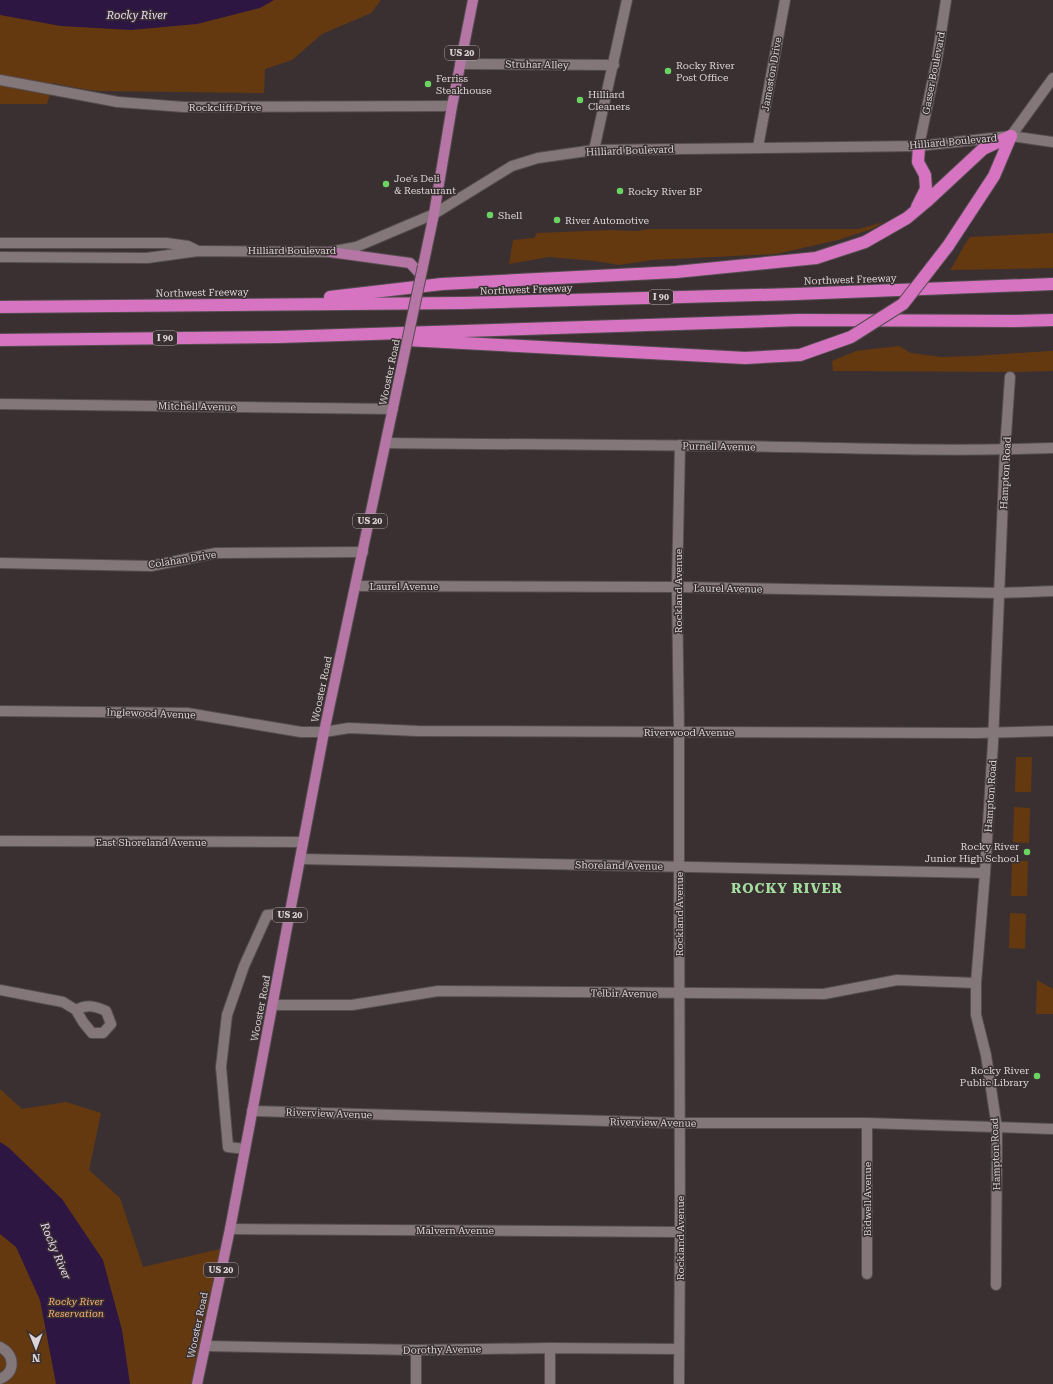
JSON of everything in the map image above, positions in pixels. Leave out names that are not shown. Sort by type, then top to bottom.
[{"type":"highway","points":[[269,304],[442,284],[676,272],[816,258],[865,242],[910,216],[983,149],[1011,136]]},
{"type":"highway","points":[[329,336],[745,358],[800,355],[851,337],[903,304],[948,246],[994,176],[1011,136]]},
{"type":"highway","points":[[910,216],[918,206],[926,189],[925,175],[918,162],[919,146]]},
{"type":"highway","name":"Northwest Freeway","points":[[0,307],[463,303],[796,294],[1053,284]]},
{"type":"highway","name":"I 90","points":[[0,340],[329,336],[799,320],[1053,320]]},
{"type":"main road","name":"Wooster Road","points":[[197,1384],[230,1228],[324,732],[434,214],[452,106],[473,0]]},
{"type":"main road","points":[[330,252],[410,263],[422,271]]},
{"type":"street","points":[[594,150],[614,65],[627,0]]},
{"type":"street","name":"Jameston Drive","points":[[758,147],[785,0]]},
{"type":"street","name":"Gasser Boulevard","points":[[919,146],[937,59],[946,0]]},
{"type":"street","name":"Struhar Alley","points":[[460,64],[614,65]]},
{"type":"street","name":"Hilliard Boulevard","points":[[0,257],[147,258],[198,251],[330,252],[356,247],[434,214],[512,166],[538,158],[594,150],[919,146],[1011,136],[1053,78]]},
{"type":"street","name":"Rockcliff Drive","points":[[0,80],[118,102],[184,107],[452,106]]},
{"type":"street","points":[[1011,136],[1053,142]]},
{"type":"street","name":"Hilliard Boulevard","points":[[0,242],[166,243],[188,246],[198,251]]},
{"type":"street","name":"Hampton Road","points":[[996,1285],[997,1128],[986,1055],[976,1015],[976,983],[994,733],[1010,377]]},
{"type":"street","name":"Mitchell Avenue","points":[[0,404],[393,409]]},
{"type":"street","name":"Purnell Avenue","points":[[386,443],[680,445],[1006,450],[1053,448]]},
{"type":"street","name":"Rockland Avenue","points":[[679,1384],[680,1123],[677,587],[680,445]]},
{"type":"street","name":"Colahan Drive","points":[[0,563],[151,566],[216,553],[363,552]]},
{"type":"street","name":"Laurel Avenue","points":[[356,586],[677,587],[1000,593],[1053,591]]},
{"type":"street","name":"Inglewood Avenue","points":[[0,711],[186,713],[301,732],[324,732]]},
{"type":"street","name":"Riverwood Avenue","points":[[324,732],[349,728],[426,731],[994,733],[1053,731]]},
{"type":"street","name":"East Shoreland Avenue","points":[[0,841],[303,842]]},
{"type":"street","name":"Shoreland Avenue","points":[[300,859],[985,873]]},
{"type":"street","points":[[245,1149],[228,1146],[221,1067],[227,1015],[244,966],[267,915],[290,913]]},
{"type":"street","name":"Telbir Avenue","points":[[273,1005],[352,1005],[438,991],[824,994],[897,980],[976,983]]},
{"type":"street","points":[[0,990],[63,1002],[76,1010]]},
{"type":"street","name":"Riverview Avenue","points":[[252,1111],[680,1123],[867,1123],[1053,1130]]},
{"type":"street","name":"Bidwell Avenue","points":[[867,1123],[867,1274]]},
{"type":"street","name":"Malvern Avenue","points":[[230,1228],[680,1232]]},
{"type":"street","name":"Dorothy Avenue","points":[[206,1346],[416,1350],[550,1348],[679,1349]]},
{"type":"street","points":[[0,1347],[6,1350],[10,1356],[12,1364],[10,1371],[5,1377],[0,1379]]},
{"type":"street","points":[[550,1348],[550,1384]]},
{"type":"street","points":[[416,1350],[416,1384]]},
{"type":"green space","points":[[0,0],[381,0],[371,13],[322,34],[292,60],[265,69],[264,93],[99,91],[53,83],[47,104],[0,104]]},
{"type":"green space","points":[[884,222],[872,229],[838,240],[776,254],[652,260],[619,265],[595,261],[549,257],[509,264],[513,240],[534,238],[537,233],[610,230],[637,231],[649,229],[859,229]]},
{"type":"green space","points":[[1053,233],[1053,268],[950,270],[970,237]]},
{"type":"green space","points":[[899,346],[911,353],[941,357],[1053,351],[1053,371],[833,371],[832,361],[856,351]]},
{"type":"green space","points":[[1016,757],[1032,757],[1031,792],[1015,792]]},
{"type":"green space","points":[[1014,807],[1030,808],[1029,843],[1013,842]]},
{"type":"green space","points":[[1012,861],[1028,861],[1027,896],[1011,896]]},
{"type":"green space","points":[[1010,913],[1026,914],[1025,949],[1009,948]]},
{"type":"green space","points":[[1037,980],[1053,989],[1053,1014],[1036,1014]]},
{"type":"green space","name":"Rocky River Reservation","points":[[0,1089],[22,1109],[66,1102],[101,1113],[89,1170],[120,1198],[143,1267],[220,1249],[196,1384],[0,1384]]},
{"type":"water","name":"Rocky River","points":[[0,0],[274,0],[260,8],[197,24],[131,30],[61,26],[0,15]]},
{"type":"water","points":[[0,1142],[8,1147],[62,1199],[103,1260],[122,1330],[130,1384],[56,1384],[40,1300],[16,1247],[0,1234]]},
{"type":"place","name":"Rocky River Post Office","points":[[668,71]]},
{"type":"place","name":"Ferriss Steakhouse","points":[[428,84]]},
{"type":"place","name":"Hilliard Cleaners","points":[[580,100]]},
{"type":"place","name":"Joe's Deli & Restaurant","points":[[386,184]]},
{"type":"place","name":"Rocky River BP","points":[[620,191]]},
{"type":"place","name":"Shell","points":[[490,215]]},
{"type":"place","name":"River Automotive","points":[[557,220]]},
{"type":"place","name":"Rocky River Junior High School","points":[[1027,852]]},
{"type":"place","name":"Rocky River Public Library","points":[[1037,1076]]},
{"type":"district","name":"ROCKY RIVER","points":[[787,888]]}]
